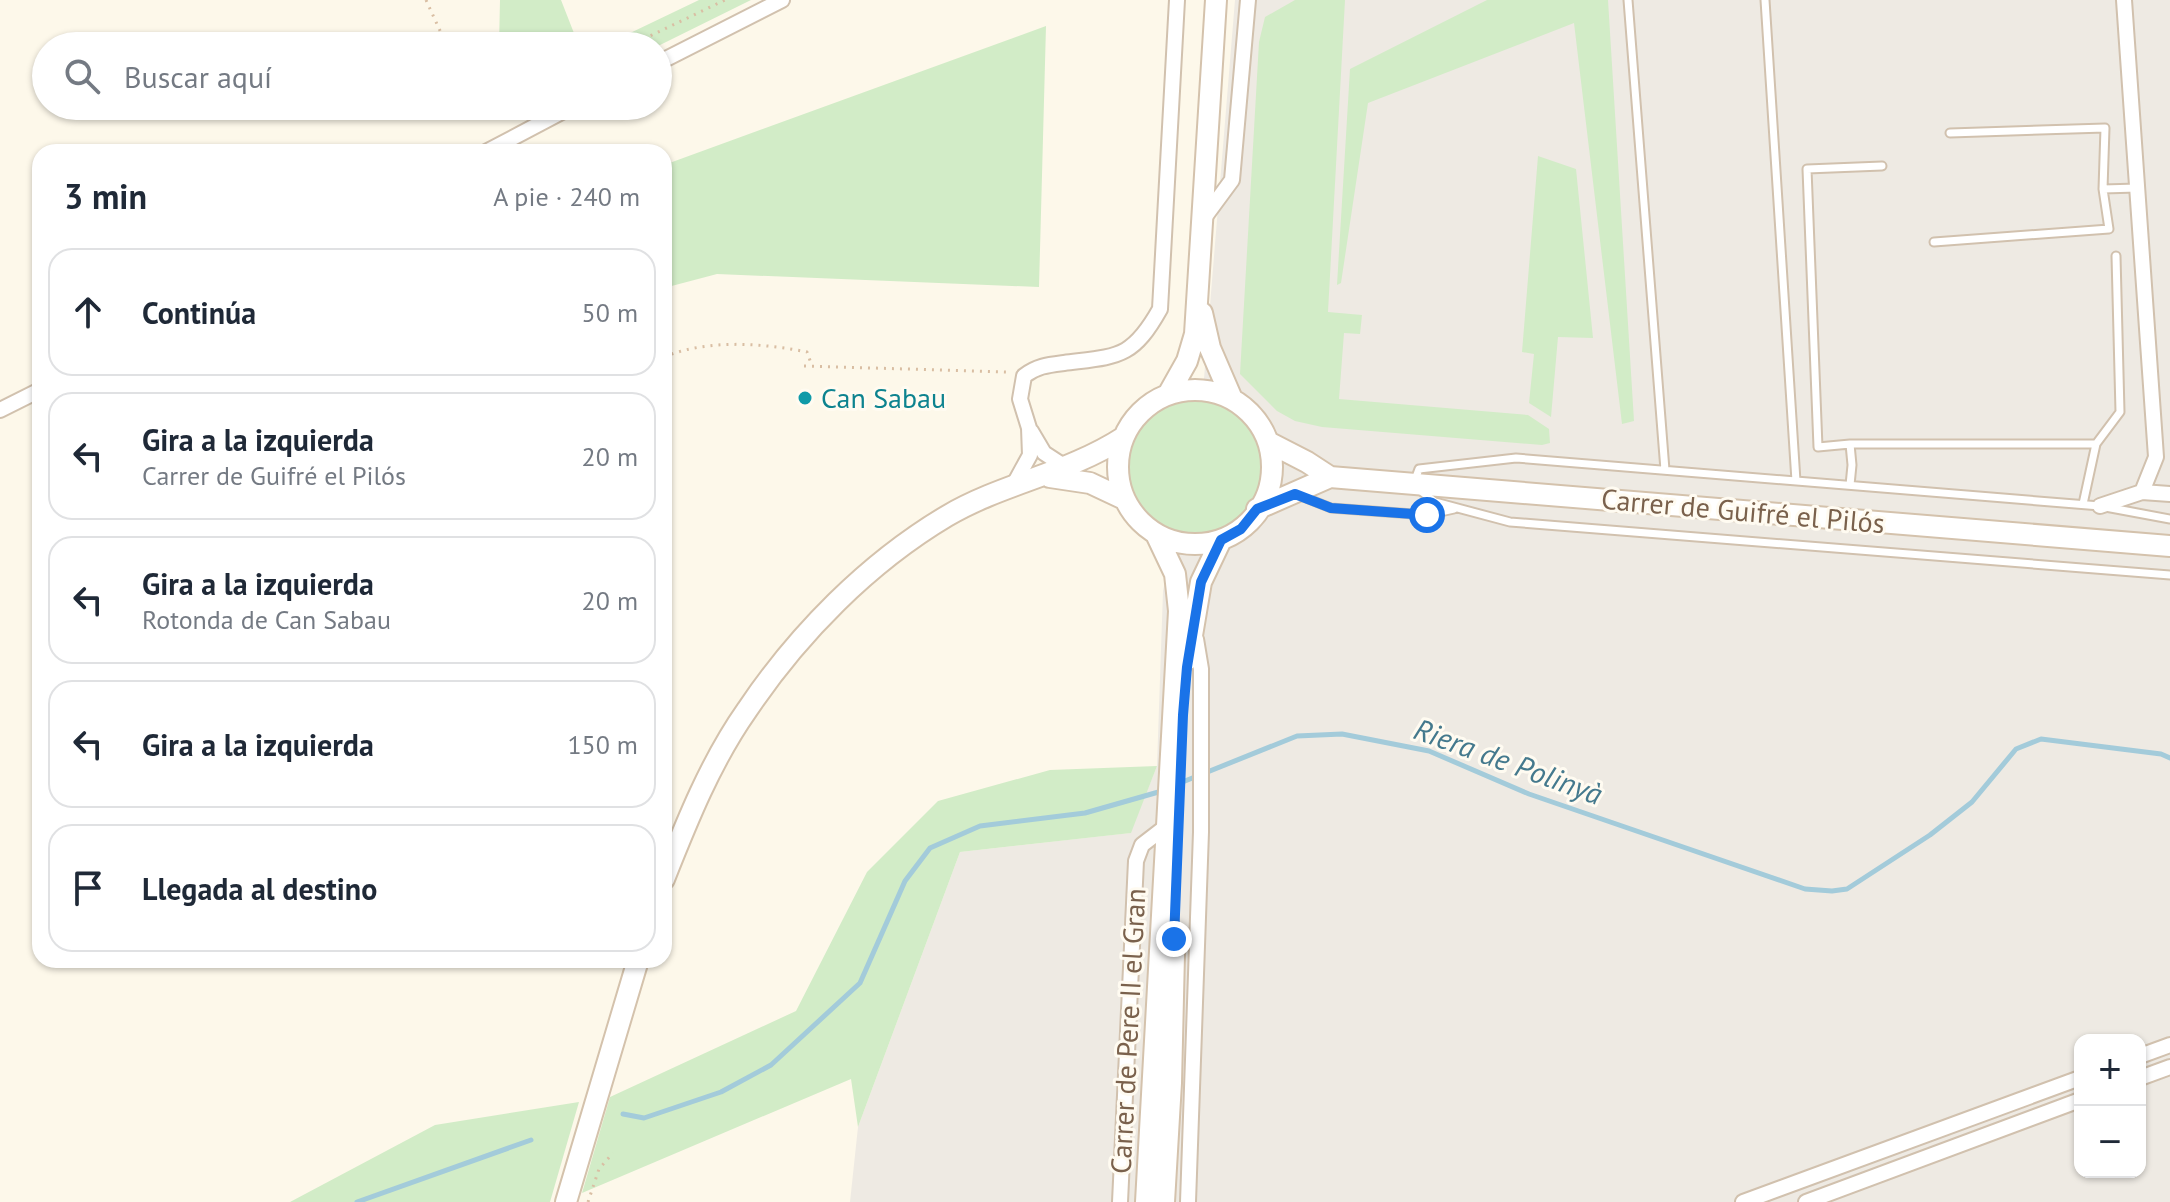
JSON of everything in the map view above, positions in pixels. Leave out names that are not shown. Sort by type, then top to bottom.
[{"type":"main road","points":[[1169,393],[1210,392],[1232,399],[1258,422],[1268,442],[1270,479],[1257,509],[1241,529],[1221,540],[1204,544],[1187,543],[1156,534],[1138,518],[1124,499],[1119,457],[1124,437],[1144,409],[1169,393],[1192,348],[1199,295],[1216,0]]},
{"type":"main road","points":[[1199,295],[1210,348],[1232,399]]},
{"type":"main road","points":[[672,859],[715,764],[746,711],[780,665],[855,586],[896,551],[948,516],[1013,487],[1067,468],[1124,437]]},
{"type":"main road","name":"Carrer de Guifré el Pilós","points":[[1268,442],[1330,477],[2163,546]]},
{"type":"main road","points":[[1046,476],[1090,483],[1124,499]]},
{"type":"main road","points":[[1257,509],[1330,477]]},
{"type":"main road","points":[[1156,534],[1175,574],[1178,590],[1176,768]]},
{"type":"main road","points":[[1146,1202],[1172,813],[1187,667],[1201,582],[1221,540]]},
{"type":"main road","points":[[1164,1202],[1171,1083],[1172,813]]},
{"type":"main road","points":[[566,1202],[636,968]]},
{"type":"street","points":[[672,56],[782,0]]},
{"type":"street","points":[[1067,468],[1044,453],[1029,428],[1020,399],[1024,376],[1036,367],[1115,357],[1141,339],[1160,309],[1177,0]]},
{"type":"street","points":[[1204,218],[1232,180],[1248,0]]},
{"type":"street","points":[[2124,0],[2156,457],[2142,492]]},
{"type":"street","points":[[501,144],[547,120]]},
{"type":"street","points":[[0,410],[32,394]]},
{"type":"street","points":[[1013,487],[1030,455],[1029,428]]},
{"type":"street","points":[[2100,506],[2142,492],[2170,494]]},
{"type":"street","points":[[1188,1202],[1202,737],[1201,669],[1194,625]]},
{"type":"street","name":"Carrer de Pere II el Gran","points":[[1120,1202],[1136,861],[1142,845],[1172,813]]},
{"type":"street","points":[[2146,1054],[2170,1045]]},
{"type":"street","points":[[2146,1076],[2170,1067]]},
{"type":"street","points":[[1743,1202],[2074,1080]]},
{"type":"street","points":[[1806,1202],[2074,1102]]},
{"type":"lane","points":[[1628,0],[1665,470]]},
{"type":"lane","points":[[1765,0],[1796,481]]},
{"type":"lane","points":[[1934,242],[2109,229],[2103,189],[2105,128],[1950,133]]},
{"type":"lane","points":[[1882,166],[1807,169],[1818,447],[1850,444],[2096,444]]},
{"type":"lane","points":[[2103,189],[2137,188]]},
{"type":"lane","points":[[2083,504],[2096,444],[2120,412],[2116,256]]},
{"type":"lane","points":[[1850,444],[1850,485]]},
{"type":"lane","points":[[2170,519],[2083,504],[1516,458],[1419,469],[1412,484],[1435,502],[1510,522],[2170,575]]},
{"type":"lane","points":[[1295,494],[1331,508],[1427,515],[1456,509]]},
{"type":"path","points":[[426,0],[441,32]]},
{"type":"path","points":[[658,32],[725,0]]},
{"type":"path","points":[[672,355],[717,344],[788,348],[807,352],[812,366]]},
{"type":"path","points":[[804,366],[1000,370],[1024,376]]},
{"type":"path","points":[[588,1202],[599,1169],[613,1153]]},
{"type":"shaded area","points":[[1235,0],[2170,0],[2170,1202],[850,1202],[858,1127],[960,852],[1130,833],[1157,766],[1163,591],[1202,403]]},
{"type":"green space","points":[[500,0],[561,0],[574,32],[499,32]]},
{"type":"green space","points":[[699,0],[751,0],[672,39],[672,32],[632,32]]},
{"type":"green space","points":[[1295,0],[1345,0],[1328,312],[1362,315],[1360,334],[1344,333],[1339,399],[1528,415],[1549,429],[1550,443],[1542,445],[1322,427],[1295,421],[1277,411],[1240,374],[1259,42],[1265,17]]},
{"type":"green space","points":[[1487,0],[1608,0],[1634,421],[1622,424],[1574,23],[1368,103],[1341,283],[1337,285],[1350,69]]},
{"type":"green space","points":[[1046,26],[1039,287],[717,274],[672,286],[672,162]]},
{"type":"green space","points":[[1538,156],[1576,169],[1593,338],[1558,337],[1551,417],[1529,403],[1534,354],[1522,352]]},
{"type":"green space","points":[[1195,390],[1224,396],[1249,413],[1266,438],[1272,467],[1266,496],[1249,521],[1224,538],[1195,544],[1166,538],[1141,521],[1124,496],[1118,467],[1124,438],[1141,413],[1166,396]]},
{"type":"green space","points":[[1157,766],[1131,833],[960,852],[858,1127],[851,1079],[582,1193],[610,1097],[796,1011],[867,872],[938,801],[1050,770]]},
{"type":"green space","points":[[579,1102],[550,1202],[290,1202],[435,1125]]},
{"type":"waterway","name":"Riera de Polinyà","points":[[1175,785],[1297,736],[1342,734],[1429,751],[1529,794],[1805,889],[1832,891],[1847,889],[1930,835],[1972,802],[2016,749],[2041,739],[2161,754],[2170,758]]},
{"type":"waterway","name":"Riera de Polinyà","points":[[623,1114],[644,1118],[721,1092],[771,1065],[860,983],[905,881],[930,848],[980,826],[1085,813],[1162,791]]},
{"type":"waterway","name":"Riera de Polinyà","points":[[357,1202],[531,1140]]},
{"type":"place","name":"Can Sabau","points":[[805,398]]},
{"type":"route","points":[[1174,939],[1187,667],[1201,582],[1221,540],[1241,529],[1257,509],[1295,494],[1331,508],[1427,515]]}]
